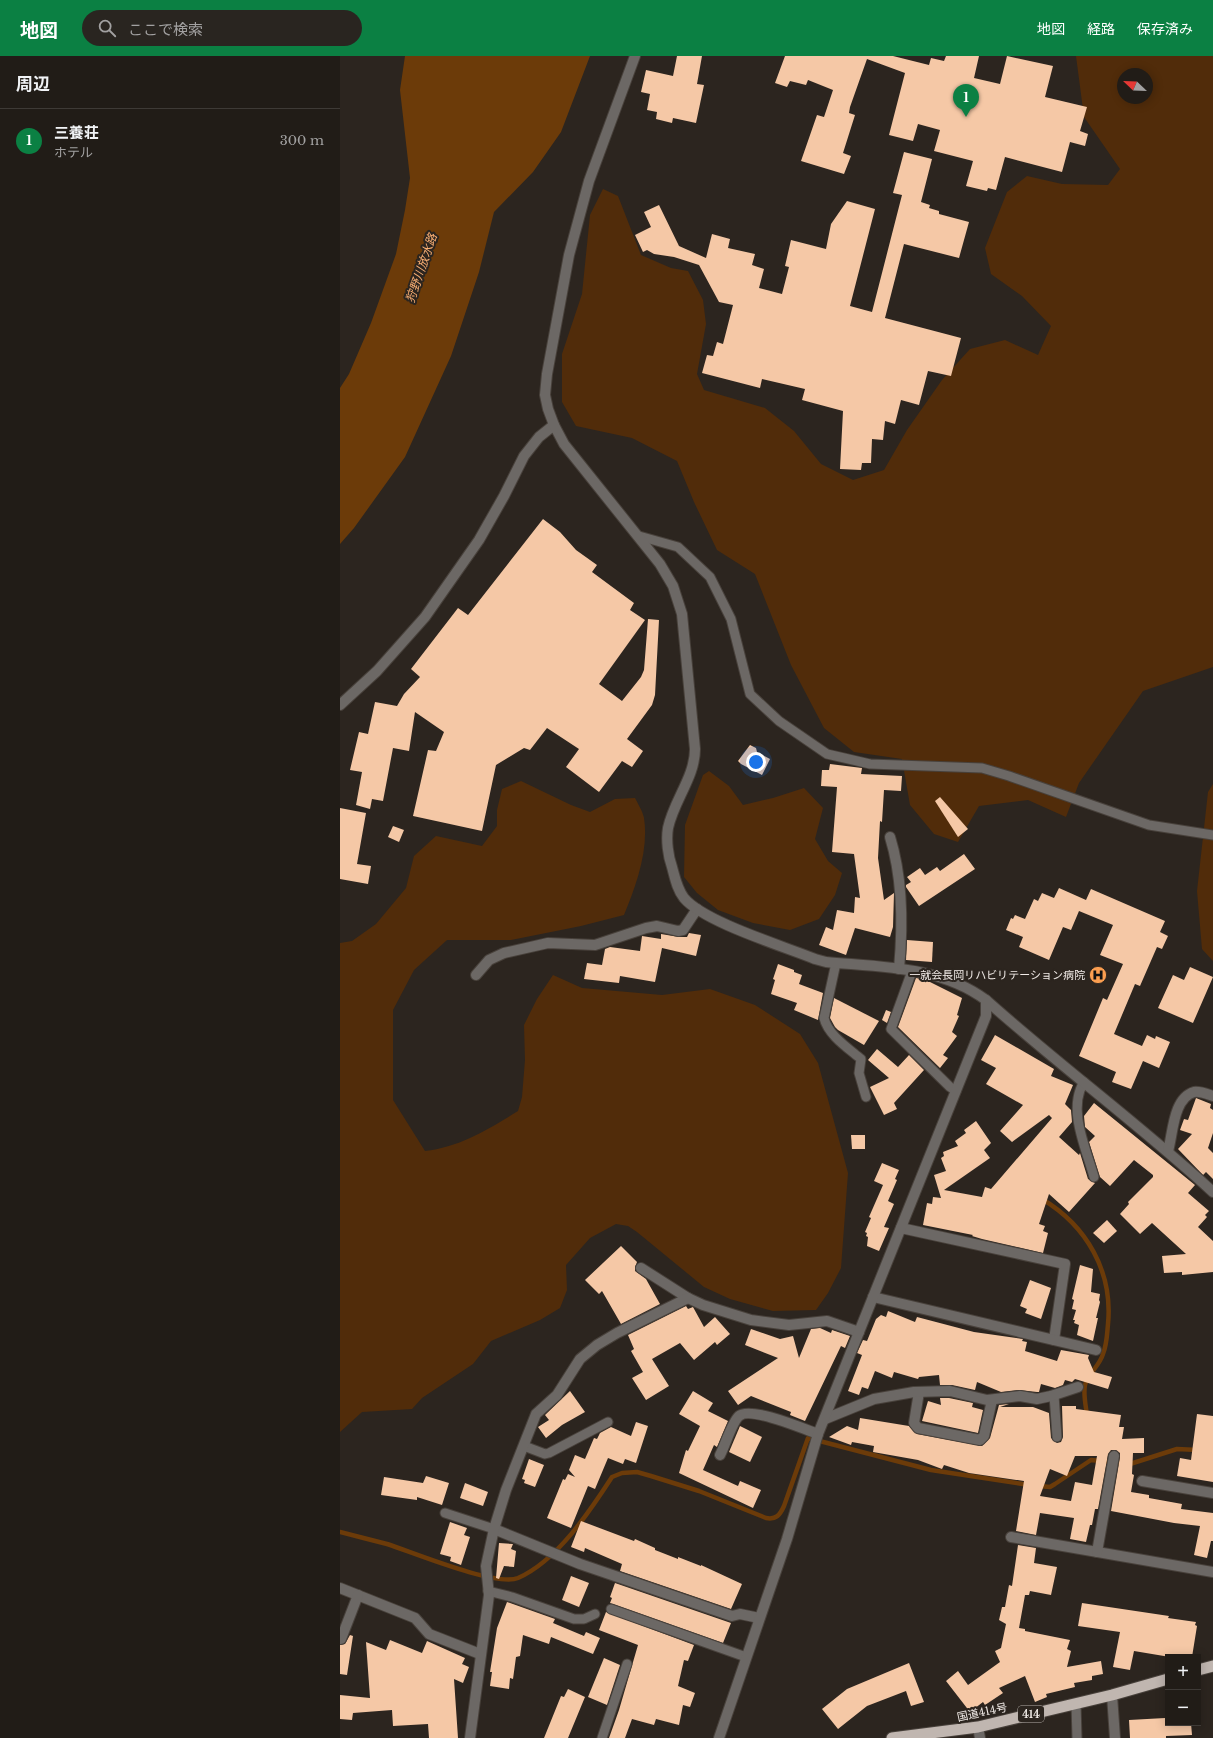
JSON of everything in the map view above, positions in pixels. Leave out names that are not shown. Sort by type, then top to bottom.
[{"type":"highway","points":[[1201,1669],[1213,1666]]},
{"type":"highway","name":"国道414号","points":[[892,1738],[979,1733],[1076,1704],[1165,1680]]},
{"type":"street","points":[[635,56],[599,148],[569,255],[547,374],[545,395],[554,425],[564,444],[660,564],[670,581],[682,614],[695,761],[691,773],[672,812],[668,831],[669,860],[678,888],[685,898],[697,909],[722,922],[815,959],[836,963],[912,971],[958,982],[986,1000],[1025,1035],[1168,1151],[1213,1192]]},
{"type":"street","points":[[340,705],[377,671],[425,617],[479,540],[531,446],[554,425]]},
{"type":"street","points":[[890,837],[898,878],[902,925],[899,969]]},
{"type":"street","points":[[476,975],[489,960],[504,953],[548,943],[595,945],[646,928],[657,926],[678,931],[683,930],[697,909]]},
{"type":"street","points":[[719,1738],[787,1539],[818,1434],[986,1016],[986,1000]]},
{"type":"street","points":[[1168,1151],[1180,1105],[1193,1092],[1200,1092],[1213,1096]]},
{"type":"street","points":[[901,1228],[1066,1264],[1054,1340]]},
{"type":"street","points":[[640,1268],[688,1298],[704,1305],[751,1320],[789,1325],[827,1321],[859,1332]]},
{"type":"street","points":[[873,1297],[1096,1350]]},
{"type":"street","points":[[470,1738],[488,1591],[486,1566],[494,1529],[506,1490],[536,1414],[557,1395],[580,1359],[598,1345],[616,1333],[688,1298]]},
{"type":"street","points":[[825,1419],[874,1399],[919,1392],[950,1391],[992,1400],[1020,1396],[1036,1399],[1078,1387]]},
{"type":"street","points":[[919,1392],[914,1423],[918,1428],[980,1440],[984,1436],[992,1400]]},
{"type":"street","points":[[720,1455],[738,1417],[745,1413],[759,1414],[818,1434]]},
{"type":"street","points":[[1097,1552],[1113,1460]]},
{"type":"street","points":[[1142,1481],[1213,1493]]},
{"type":"street","points":[[494,1529],[580,1564],[732,1616],[740,1614],[759,1618]]},
{"type":"street","points":[[1011,1537],[1213,1572]]},
{"type":"street","points":[[340,1588],[415,1618],[429,1634],[480,1654]]},
{"type":"street","points":[[340,1638],[342,1638],[358,1595]]},
{"type":"street","points":[[1112,1695],[1115,1738]]},
{"type":"lane","points":[[639,536],[678,547],[710,577],[731,619],[750,694],[779,721],[827,754],[870,764],[982,768],[1149,825],[1213,835]]},
{"type":"lane","points":[[836,963],[824,1018],[825,1023],[832,1032],[861,1059],[859,1073],[866,1097]]},
{"type":"lane","points":[[912,971],[891,1029],[950,1087],[956,1091]]},
{"type":"lane","points":[[1084,1082],[1078,1090],[1076,1099],[1077,1113],[1094,1177]]},
{"type":"lane","points":[[1054,1395],[1057,1437]]},
{"type":"lane","points":[[524,1446],[545,1454],[549,1454],[608,1422]]},
{"type":"lane","points":[[445,1513],[494,1529]]},
{"type":"lane","points":[[488,1591],[512,1597],[574,1619],[584,1619],[595,1614]]},
{"type":"lane","points":[[611,1609],[746,1657]]},
{"type":"lane","points":[[602,1738],[627,1664]]},
{"type":"lane","points":[[1076,1704],[1077,1738]]},
{"type":"shaded area","points":[[1076,56],[1213,56],[1213,667],[1143,691],[1079,783],[1066,817],[1028,800],[979,806],[958,842],[934,834],[910,805],[902,759],[854,752],[824,728],[791,665],[755,574],[717,550],[694,502],[677,461],[632,438],[576,426],[562,402],[562,354],[582,294],[590,215],[603,189],[618,196],[641,255],[671,268],[688,271],[703,300],[706,324],[697,374],[704,390],[765,408],[794,431],[821,464],[853,480],[884,470],[907,430],[942,380],[970,349],[1005,340],[1038,355],[1051,326],[1022,296],[991,274],[985,248],[1007,192],[1027,176],[1062,184],[1108,185],[1120,169],[1084,117]]},
{"type":"shaded area","points":[[709,771],[729,786],[743,805],[773,798],[804,788],[823,808],[815,839],[828,861],[842,873],[835,895],[819,919],[790,930],[753,923],[718,910],[697,893],[684,877],[685,825],[703,775]]},
{"type":"shaded area","points":[[521,781],[571,805],[590,812],[615,799],[635,798],[642,811],[645,830],[645,843],[637,880],[624,915],[581,926],[511,940],[447,940],[414,970],[393,1010],[393,1100],[425,1151],[450,1146],[474,1136],[518,1111],[522,1097],[525,1060],[524,1025],[537,999],[553,975],[582,988],[662,995],[710,989],[755,1005],[800,1034],[818,1063],[848,1173],[841,1268],[828,1293],[816,1310],[773,1311],[730,1299],[704,1287],[637,1232],[628,1226],[616,1224],[590,1238],[566,1265],[567,1290],[560,1308],[540,1320],[491,1341],[473,1364],[422,1398],[412,1409],[362,1412],[340,1432],[340,943],[352,941],[376,924],[406,888],[414,856],[436,836],[482,846],[497,826],[497,810],[502,789]]},
{"type":"shaded area","points":[[1213,784],[1213,961],[1202,949],[1197,891],[1208,792]]},
{"type":"water","name":"狩野川放水路","points":[[405,56],[590,56],[561,132],[533,172],[494,212],[479,272],[451,356],[405,457],[354,528],[340,544],[340,388],[349,374],[371,323],[396,254],[410,178],[400,90]]},
{"type":"building","points":[[677,56],[702,56],[697,84],[704,85],[696,123],[673,118],[672,123],[656,119],[657,112],[647,110],[650,94],[641,92],[646,70],[673,76]]},
{"type":"building","points":[[785,56],[893,56],[929,65],[931,58],[944,61],[946,56],[979,56],[974,78],[1000,84],[1007,56],[1053,66],[1045,97],[1087,107],[1080,131],[1088,134],[1085,146],[1070,142],[1062,172],[1005,157],[996,190],[988,188],[987,191],[966,186],[973,161],[934,151],[940,130],[918,124],[913,141],[889,135],[905,73],[867,59],[850,107],[849,113],[855,115],[843,153],[851,156],[844,174],[801,161],[817,115],[824,117],[833,90],[808,80],[806,85],[790,81],[787,87],[775,83]]},
{"type":"building","points":[[904,152],[932,159],[921,202],[930,205],[929,208],[939,211],[939,214],[969,222],[959,258],[904,244],[885,318],[961,338],[951,376],[928,371],[919,405],[901,400],[895,424],[885,421],[883,440],[872,439],[871,463],[862,463],[861,470],[840,469],[843,411],[802,400],[805,389],[762,379],[760,388],[702,373],[707,355],[713,356],[717,342],[723,344],[733,305],[719,302],[699,265],[674,257],[654,254],[647,250],[643,252],[635,235],[651,227],[644,212],[659,205],[679,246],[706,258],[712,234],[730,239],[728,248],[755,254],[752,265],[764,269],[759,288],[782,294],[789,267],[785,266],[791,240],[826,249],[831,224],[847,201],[875,209],[850,306],[872,312],[902,195],[893,193]]},
{"type":"building","points":[[543,519],[560,532],[576,550],[597,565],[592,572],[634,603],[630,610],[645,620],[599,684],[622,701],[641,677],[644,670],[648,619],[659,620],[655,695],[652,705],[627,739],[643,751],[632,767],[622,761],[599,792],[566,767],[579,749],[547,728],[530,750],[524,748],[496,765],[482,831],[413,816],[428,750],[436,751],[444,732],[415,712],[409,751],[393,748],[383,801],[372,799],[370,809],[356,805],[362,772],[350,770],[359,732],[368,734],[375,702],[397,706],[404,694],[420,677],[411,669],[458,608],[468,615]]},
{"type":"building","points":[[750,745],[756,748],[757,752],[770,759],[762,775],[738,761]]},
{"type":"building","points":[[830,764],[862,768],[861,774],[902,776],[901,791],[884,790],[882,822],[880,821],[878,858],[884,900],[894,893],[893,927],[890,937],[855,928],[846,955],[819,945],[826,927],[833,930],[837,910],[854,913],[855,897],[860,898],[854,854],[832,852],[837,787],[821,786],[822,770],[829,770]]},
{"type":"building","points":[[940,797],[968,829],[958,837],[935,801]]},
{"type":"building","points":[[340,808],[366,813],[357,864],[371,866],[368,884],[340,879]]},
{"type":"building","points":[[393,826],[404,830],[399,842],[388,837]]},
{"type":"building","points":[[964,854],[975,869],[919,906],[906,887],[906,885],[911,882],[907,877],[920,868],[925,875],[937,867],[940,871]]},
{"type":"building","points":[[1059,888],[1086,900],[1091,889],[1165,921],[1160,932],[1168,936],[1162,949],[1157,947],[1140,986],[1135,984],[1114,1034],[1142,1046],[1147,1035],[1155,1039],[1156,1036],[1170,1042],[1159,1068],[1143,1061],[1131,1089],[1112,1082],[1116,1072],[1079,1056],[1103,998],[1107,1000],[1123,964],[1100,955],[1113,925],[1079,911],[1071,930],[1063,927],[1049,960],[1019,947],[1023,937],[1006,930],[1011,918],[1013,919],[1015,915],[1025,919],[1034,899],[1038,901],[1042,893],[1054,898]]},
{"type":"building","points":[[689,933],[701,935],[696,956],[662,948],[655,982],[620,976],[619,983],[584,979],[587,963],[602,965],[605,949],[610,947],[640,951],[642,936],[661,939],[661,934],[687,937]]},
{"type":"building","points":[[907,940],[933,942],[932,962],[906,960]]},
{"type":"building","points":[[778,964],[794,970],[794,972],[802,975],[799,984],[823,993],[818,1020],[794,1010],[797,1003],[771,994],[775,980],[773,979]]},
{"type":"building","points":[[1190,967],[1213,977],[1193,1023],[1158,1008],[1173,975],[1184,980]]},
{"type":"building","points":[[916,978],[926,980],[962,998],[957,1015],[959,1016],[952,1032],[957,1036],[943,1055],[948,1058],[940,1068],[898,1027]]},
{"type":"building","points":[[834,998],[879,1021],[864,1045],[835,1027],[830,1018]]},
{"type":"building","points":[[886,1010],[891,1012],[887,1023],[882,1020]]},
{"type":"building","points":[[995,1035],[1054,1069],[1051,1076],[1073,1085],[1065,1104],[1071,1110],[1072,1122],[1059,1137],[1079,1155],[1080,1153],[1088,1179],[1095,1183],[1069,1212],[1049,1194],[1039,1224],[1045,1226],[1043,1231],[1048,1233],[1043,1253],[982,1239],[972,1236],[973,1235],[923,1225],[927,1203],[932,1204],[933,1197],[941,1198],[934,1175],[946,1171],[941,1158],[944,1156],[943,1152],[958,1146],[955,1141],[966,1133],[964,1130],[976,1121],[991,1143],[984,1150],[990,1158],[944,1190],[982,1197],[985,1187],[991,1189],[1052,1118],[1049,1115],[1012,1142],[1000,1131],[1023,1105],[986,1084],[996,1068],[981,1060]]},
{"type":"building","points":[[877,1049],[898,1067],[909,1055],[924,1070],[894,1103],[897,1109],[884,1115],[870,1087],[889,1078],[868,1060]]},
{"type":"building","points":[[1196,1098],[1211,1104],[1210,1108],[1213,1110],[1213,1133],[1208,1148],[1213,1153],[1213,1179],[1206,1172],[1203,1175],[1178,1149],[1192,1134],[1180,1130],[1184,1119],[1188,1120]]},
{"type":"building","points":[[1094,1103],[1195,1185],[1188,1193],[1209,1211],[1205,1215],[1207,1217],[1198,1227],[1213,1241],[1213,1272],[1182,1275],[1182,1272],[1164,1273],[1162,1256],[1186,1254],[1152,1223],[1140,1234],[1120,1214],[1129,1204],[1128,1202],[1153,1177],[1153,1175],[1134,1160],[1110,1186],[1100,1177],[1089,1142],[1095,1136],[1085,1127],[1084,1116]]},
{"type":"building","points":[[851,1135],[865,1135],[865,1149],[852,1149]]},
{"type":"building","points":[[882,1163],[899,1170],[895,1179],[897,1180],[888,1201],[894,1204],[884,1227],[889,1228],[879,1251],[867,1246],[868,1237],[866,1236],[867,1233],[865,1232],[871,1218],[869,1217],[883,1185],[874,1181]]},
{"type":"building","points":[[1107,1220],[1117,1231],[1104,1243],[1093,1233]]},
{"type":"building","points":[[621,1246],[637,1262],[635,1271],[646,1279],[660,1304],[621,1324],[602,1291],[599,1294],[585,1280]]},
{"type":"building","points":[[1080,1265],[1093,1269],[1091,1292],[1100,1294],[1100,1302],[1096,1318],[1098,1318],[1093,1341],[1077,1335],[1079,1325],[1074,1323],[1075,1320],[1073,1320],[1076,1310],[1072,1309],[1074,1300],[1072,1299]]},
{"type":"building","points":[[1030,1280],[1051,1288],[1041,1319],[1025,1313],[1027,1309],[1020,1306]]},
{"type":"building","points":[[686,1306],[688,1309],[693,1307],[704,1327],[715,1317],[730,1334],[717,1345],[715,1342],[694,1360],[680,1343],[652,1359],[669,1386],[646,1400],[632,1378],[643,1372],[631,1351],[634,1349],[628,1335]]},
{"type":"building","points":[[888,1311],[915,1322],[917,1317],[974,1332],[1023,1339],[1022,1341],[1027,1342],[1025,1351],[1057,1361],[1061,1350],[1089,1355],[1088,1358],[1094,1372],[1112,1377],[1108,1389],[1075,1379],[1072,1382],[1065,1380],[1063,1385],[1055,1388],[1041,1384],[1039,1392],[1019,1390],[1001,1392],[977,1382],[975,1390],[952,1385],[940,1385],[939,1375],[919,1377],[918,1379],[894,1372],[892,1378],[875,1371],[868,1389],[862,1387],[859,1395],[848,1391],[862,1355],[857,1353],[863,1340],[867,1341],[876,1319],[881,1315],[886,1317]]},
{"type":"building","points":[[820,1328],[831,1333],[832,1330],[850,1336],[845,1348],[841,1346],[805,1421],[790,1415],[791,1412],[751,1396],[738,1405],[728,1391],[778,1358],[745,1345],[751,1329],[780,1339],[793,1336],[799,1358],[811,1329]]},
{"type":"building","points":[[570,1391],[585,1412],[562,1425],[546,1438],[538,1427],[549,1420],[545,1415]]},
{"type":"building","points":[[693,1391],[713,1403],[708,1411],[728,1421],[717,1447],[714,1445],[703,1470],[738,1486],[740,1481],[761,1490],[753,1508],[679,1473],[686,1450],[688,1451],[700,1426],[679,1414]]},
{"type":"building","points":[[940,1398],[949,1398],[973,1403],[972,1407],[983,1410],[978,1433],[922,1421],[928,1401],[941,1405]]},
{"type":"building","points":[[1009,1404],[1000,1407],[1033,1407],[1049,1413],[1051,1438],[1057,1443],[1061,1442],[1063,1437],[1062,1406],[1076,1406],[1076,1409],[1121,1415],[1119,1427],[1124,1427],[1122,1439],[1144,1438],[1144,1453],[1133,1453],[1132,1474],[1134,1475],[1131,1492],[1149,1495],[1149,1498],[1182,1504],[1181,1509],[1213,1513],[1213,1541],[1211,1541],[1207,1558],[1194,1555],[1200,1526],[1174,1523],[1111,1511],[1120,1457],[1120,1453],[1116,1450],[1111,1450],[1108,1454],[1098,1509],[1095,1509],[1092,1525],[1090,1525],[1086,1542],[1070,1539],[1074,1518],[1040,1513],[1036,1535],[1016,1531],[1024,1481],[969,1473],[944,1465],[942,1469],[918,1460],[873,1452],[874,1446],[852,1442],[851,1445],[829,1437],[847,1426],[858,1430],[860,1418],[909,1426],[917,1434],[982,1446],[990,1438],[999,1405]],"holes":[[[1075,1456],[1097,1456],[1092,1485],[1075,1482],[1071,1501],[1040,1496],[1050,1469],[1067,1476]]]},
{"type":"building","points":[[1197,1414],[1213,1416],[1213,1482],[1177,1476],[1180,1458],[1191,1460]]},
{"type":"building","points":[[636,1422],[648,1426],[636,1463],[625,1459],[623,1464],[608,1458],[595,1489],[588,1486],[571,1528],[547,1518],[563,1479],[565,1480],[568,1474],[575,1477],[569,1470],[575,1455],[585,1459],[594,1438],[597,1439],[600,1433],[611,1427],[631,1436]]},
{"type":"building","points":[[740,1426],[762,1437],[750,1462],[729,1452]]},
{"type":"building","points":[[529,1459],[544,1465],[535,1487],[524,1483],[525,1480],[522,1479]]},
{"type":"building","points":[[426,1476],[449,1483],[442,1505],[417,1497],[417,1500],[381,1495],[384,1477],[423,1483]]},
{"type":"building","points":[[465,1483],[488,1492],[483,1506],[460,1498]]},
{"type":"building","points":[[581,1521],[634,1541],[635,1539],[655,1548],[655,1550],[678,1559],[678,1557],[701,1565],[742,1584],[731,1609],[620,1571],[622,1564],[585,1548],[584,1552],[571,1547]]},
{"type":"building","points":[[450,1522],[467,1528],[464,1535],[470,1537],[461,1565],[450,1561],[451,1557],[440,1554]]},
{"type":"building","points":[[499,1543],[513,1544],[511,1549],[516,1551],[514,1567],[504,1566],[499,1579],[496,1578]]},
{"type":"building","points":[[1018,1545],[1036,1548],[1034,1563],[1057,1567],[1051,1595],[1030,1591],[1029,1595],[1025,1595],[1019,1628],[1025,1629],[1025,1631],[1070,1640],[1067,1649],[1071,1651],[1067,1667],[1101,1661],[1103,1674],[1092,1676],[1092,1680],[1074,1683],[1075,1687],[1046,1694],[1047,1697],[1035,1702],[1025,1676],[999,1688],[1003,1693],[985,1705],[983,1702],[970,1712],[946,1681],[958,1671],[968,1685],[1000,1662],[995,1651],[1001,1648],[1006,1624],[999,1620],[1002,1607],[1005,1607],[1009,1585],[1012,1586]]},
{"type":"building","points":[[571,1576],[589,1583],[579,1607],[562,1600]]},
{"type":"building","points":[[615,1583],[731,1623],[723,1643],[610,1603],[612,1598],[610,1597]]},
{"type":"building","points":[[507,1602],[555,1619],[553,1623],[584,1636],[586,1632],[600,1638],[593,1654],[551,1637],[549,1644],[523,1635],[520,1656],[516,1657],[513,1679],[510,1678],[509,1689],[490,1686],[492,1672],[490,1672],[497,1628]]},
{"type":"building","points":[[1082,1603],[1169,1616],[1168,1618],[1196,1622],[1195,1625],[1197,1626],[1192,1654],[1165,1654],[1165,1656],[1134,1651],[1130,1670],[1113,1667],[1120,1632],[1078,1626]]},
{"type":"building","points":[[606,1612],[694,1645],[688,1661],[684,1660],[678,1686],[695,1693],[690,1707],[683,1705],[679,1725],[656,1719],[654,1725],[632,1719],[625,1738],[609,1738],[619,1710],[638,1645],[599,1630]]},
{"type":"building","points":[[350,1635],[353,1636],[347,1675],[340,1674],[340,1645],[345,1644]]},
{"type":"building","points":[[390,1640],[422,1653],[427,1641],[465,1658],[462,1664],[469,1667],[463,1683],[454,1679],[458,1738],[429,1738],[428,1724],[393,1726],[392,1710],[353,1713],[352,1720],[340,1719],[340,1695],[370,1698],[366,1642],[386,1650]]},
{"type":"building","points":[[604,1658],[620,1665],[607,1705],[588,1697]]},
{"type":"building","points":[[909,1663],[924,1702],[911,1706],[906,1691],[867,1706],[838,1729],[822,1709],[847,1689]]},
{"type":"building","points":[[568,1689],[585,1697],[568,1738],[544,1738],[561,1696],[564,1697]]},
{"type":"building","points":[[1165,1718],[1165,1726],[1191,1726],[1192,1735],[1166,1736],[1166,1738],[1130,1738],[1129,1720]]},
{"type":"waterway","points":[[1042,1199],[1058,1210],[1084,1237],[1094,1252],[1106,1286],[1108,1305],[1106,1343],[1101,1358],[1085,1385],[1084,1396],[1087,1416]]},
{"type":"waterway","points":[[340,1532],[387,1544],[434,1561],[492,1578],[518,1578],[546,1560],[559,1548],[594,1505],[612,1477],[622,1473],[637,1472],[651,1476],[699,1491],[766,1518],[775,1517],[781,1512],[784,1506],[808,1438],[931,1470],[1029,1485]]},
{"type":"waterway","points":[[1039,1486],[1050,1487],[1091,1460],[1130,1464],[1177,1449],[1198,1450]]},
{"type":"place","name":"三養荘","points":[[966,117]]},
{"type":"place","name":"一就会長岡リハビリテーション病院","points":[[1098,975]]}]
